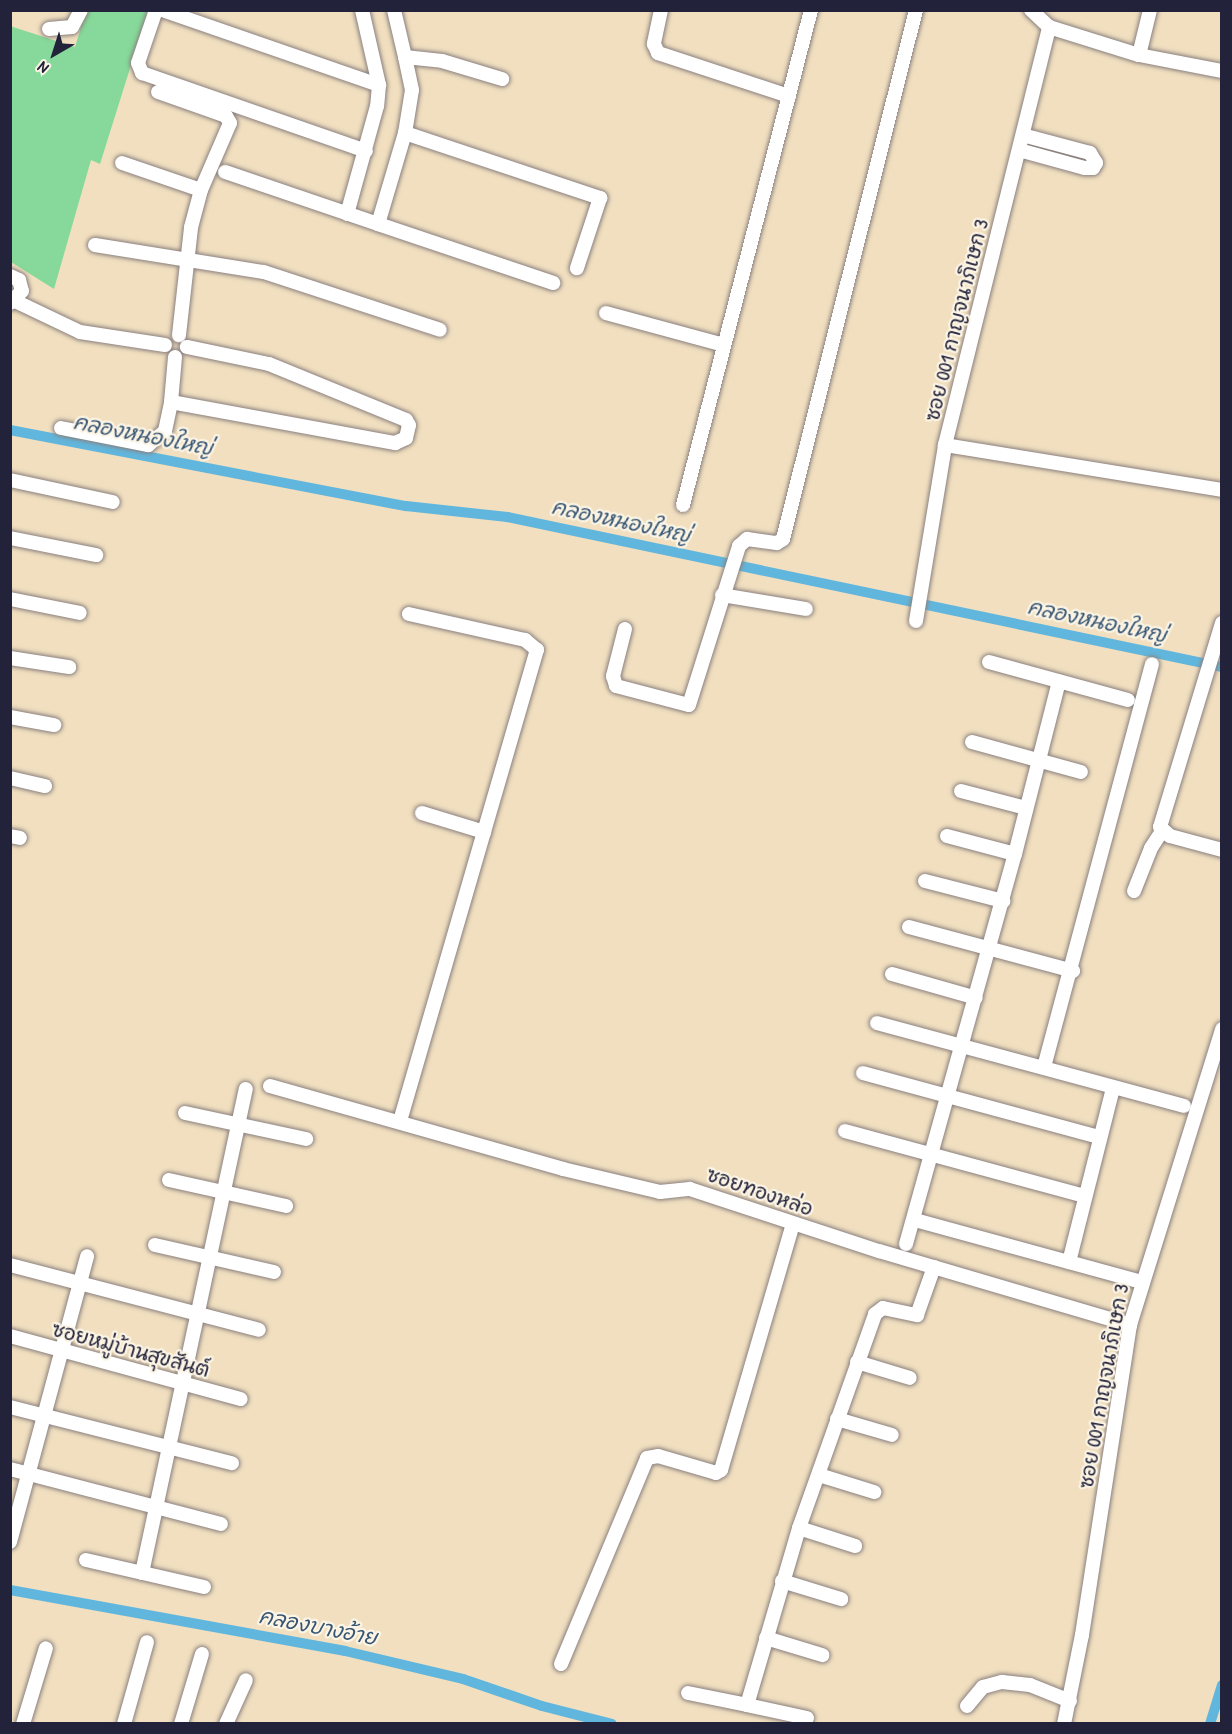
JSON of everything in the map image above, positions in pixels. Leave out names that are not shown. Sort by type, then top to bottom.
[{"type":"street","points":[[49,29],[72,27],[81,10]]},
{"type":"street","points":[[156,10],[138,63],[142,73],[366,151]]},
{"type":"street","points":[[162,10],[379,85]]},
{"type":"street","points":[[347,214],[366,151],[379,85],[362,10]]},
{"type":"street","points":[[378,224],[405,133],[412,90],[394,10]]},
{"type":"street","points":[[661,10],[654,44],[658,53],[789,96]]},
{"type":"street","points":[[683,505],[811,10]]},
{"type":"street","points":[[625,629],[613,676],[616,686],[687,706],[694,698],[733,559],[745,539],[777,543],[785,535],[916,10]]},
{"type":"street","points":[[1031,10],[1049,27],[1139,55],[1221,72]]},
{"type":"street","points":[[1139,55],[1150,10]]},
{"type":"street","name":"ซอย 001 กาญจนาภิเษก 3","points":[[1049,27],[945,445],[1221,490]]},
{"type":"street","points":[[405,57],[442,61],[502,79]]},
{"type":"street","points":[[158,92],[228,118],[229,125],[201,190],[186,260],[183,341],[185,353],[175,357]]},
{"type":"street","points":[[405,133],[596,194],[599,204],[577,268]]},
{"type":"street","points":[[1019,150],[1085,168],[1093,168],[1096,163],[1090,153],[1023,135]]},
{"type":"street","points":[[122,163],[201,190]]},
{"type":"street","points":[[225,172],[553,283]]},
{"type":"street","points":[[95,245],[264,272],[440,330]]},
{"type":"street","points":[[10,276],[22,285],[13,302],[80,332],[165,345]]},
{"type":"street","points":[[606,313],[724,345]]},
{"type":"street","points":[[171,402],[395,443],[406,438],[409,424],[406,420],[269,364],[171,336],[165,345],[166,352],[175,357]]},
{"type":"street","points":[[61,428],[148,445],[155,443],[165,431],[171,402],[175,357]]},
{"type":"street","points":[[918,610],[945,445]]},
{"type":"street","points":[[10,480],[113,502]]},
{"type":"street","points":[[10,538],[96,555]]},
{"type":"street","points":[[722,595],[806,609]]},
{"type":"street","points":[[10,599],[80,613]]},
{"type":"street","points":[[400,1121],[537,650],[525,640],[409,614]]},
{"type":"street","points":[[1134,891],[1150,848],[1162,831],[1161,822],[1208,675],[1221,623]]},
{"type":"street","points":[[10,658],[69,667]]},
{"type":"street","points":[[989,662],[1128,700]]},
{"type":"street","points":[[1044,1067],[1073,971],[1152,664]]},
{"type":"street","points":[[906,1244],[915,1220],[1003,901],[1059,682]]},
{"type":"street","points":[[10,717],[54,724]]},
{"type":"street","points":[[972,742],[1081,772]]},
{"type":"street","points":[[10,778],[45,786]]},
{"type":"street","points":[[961,791],[1026,808]]},
{"type":"street","points":[[422,813],[484,832]]},
{"type":"street","points":[[1162,831],[1221,850]]},
{"type":"street","points":[[947,836],[1015,854]]},
{"type":"street","points":[[925,881],[1003,901]]},
{"type":"street","points":[[909,927],[1073,971]]},
{"type":"street","points":[[892,974],[976,998]]},
{"type":"street","points":[[877,1023],[1184,1106]]},
{"type":"street","name":"ซอย 001 กาญจนาภิเษก 3","points":[[1064,1724],[1070,1701],[1131,1325],[1142,1282],[1221,1029]]},
{"type":"street","points":[[863,1073],[1099,1137]]},
{"type":"street","name":"ซอยทองหล่อ","points":[[270,1086],[400,1121],[494,1150],[633,1186],[660,1192],[690,1189],[793,1224],[1131,1325]]},
{"type":"street","points":[[1069,1262],[1113,1088]]},
{"type":"street","points":[[142,1573],[246,1089]]},
{"type":"street","points":[[185,1113],[306,1139]]},
{"type":"street","points":[[844,1131],[1084,1196]]},
{"type":"street","points":[[169,1180],[286,1206]]},
{"type":"street","points":[[915,1220],[1142,1282]]},
{"type":"street","points":[[561,1664],[647,1458],[658,1456],[716,1473],[721,1470],[793,1224]]},
{"type":"street","points":[[155,1245],[209,1260],[274,1272]]},
{"type":"street","points":[[10,1542],[30,1475],[87,1256]]},
{"type":"street","points":[[10,1265],[197,1317],[259,1330]]},
{"type":"street","points":[[747,1705],[799,1528],[878,1308],[917,1315],[934,1267]]},
{"type":"street","name":"ซอยหมู่บ้านสุขสันต์","points":[[10,1336],[241,1399]]},
{"type":"street","points":[[857,1362],[910,1378]]},
{"type":"street","points":[[10,1407],[232,1463]]},
{"type":"street","points":[[837,1419],[892,1435]]},
{"type":"street","points":[[10,1469],[156,1509],[221,1524]]},
{"type":"street","points":[[819,1475],[874,1492]]},
{"type":"street","points":[[799,1528],[855,1546]]},
{"type":"street","points":[[86,1560],[204,1587]]},
{"type":"street","points":[[782,1581],[841,1599]]},
{"type":"street","points":[[766,1638],[822,1655]]},
{"type":"street","points":[[124,1724],[147,1642]]},
{"type":"street","points":[[23,1724],[46,1648]]},
{"type":"street","points":[[181,1724],[202,1654]]},
{"type":"street","points":[[226,1724],[246,1680]]},
{"type":"street","points":[[967,1706],[983,1688],[1002,1682],[1030,1685],[1070,1701]]},
{"type":"street","points":[[688,1693],[807,1718]]},
{"type":"green space","points":[[86,11],[148,11],[100,164],[91,160],[54,289],[11,262],[10,26],[75,47]]},
{"type":"waterway","name":"คลองหนองใหญ่","points":[[10,430],[406,506],[507,517],[1222,667]]},
{"type":"waterway","name":"คลองบางอ้าย","points":[[10,1590],[345,1651],[463,1679],[542,1706],[612,1724]]},
{"type":"waterway","name":"คลองหนองใหญ่","points":[[1210,1724],[1222,1685]]}]
